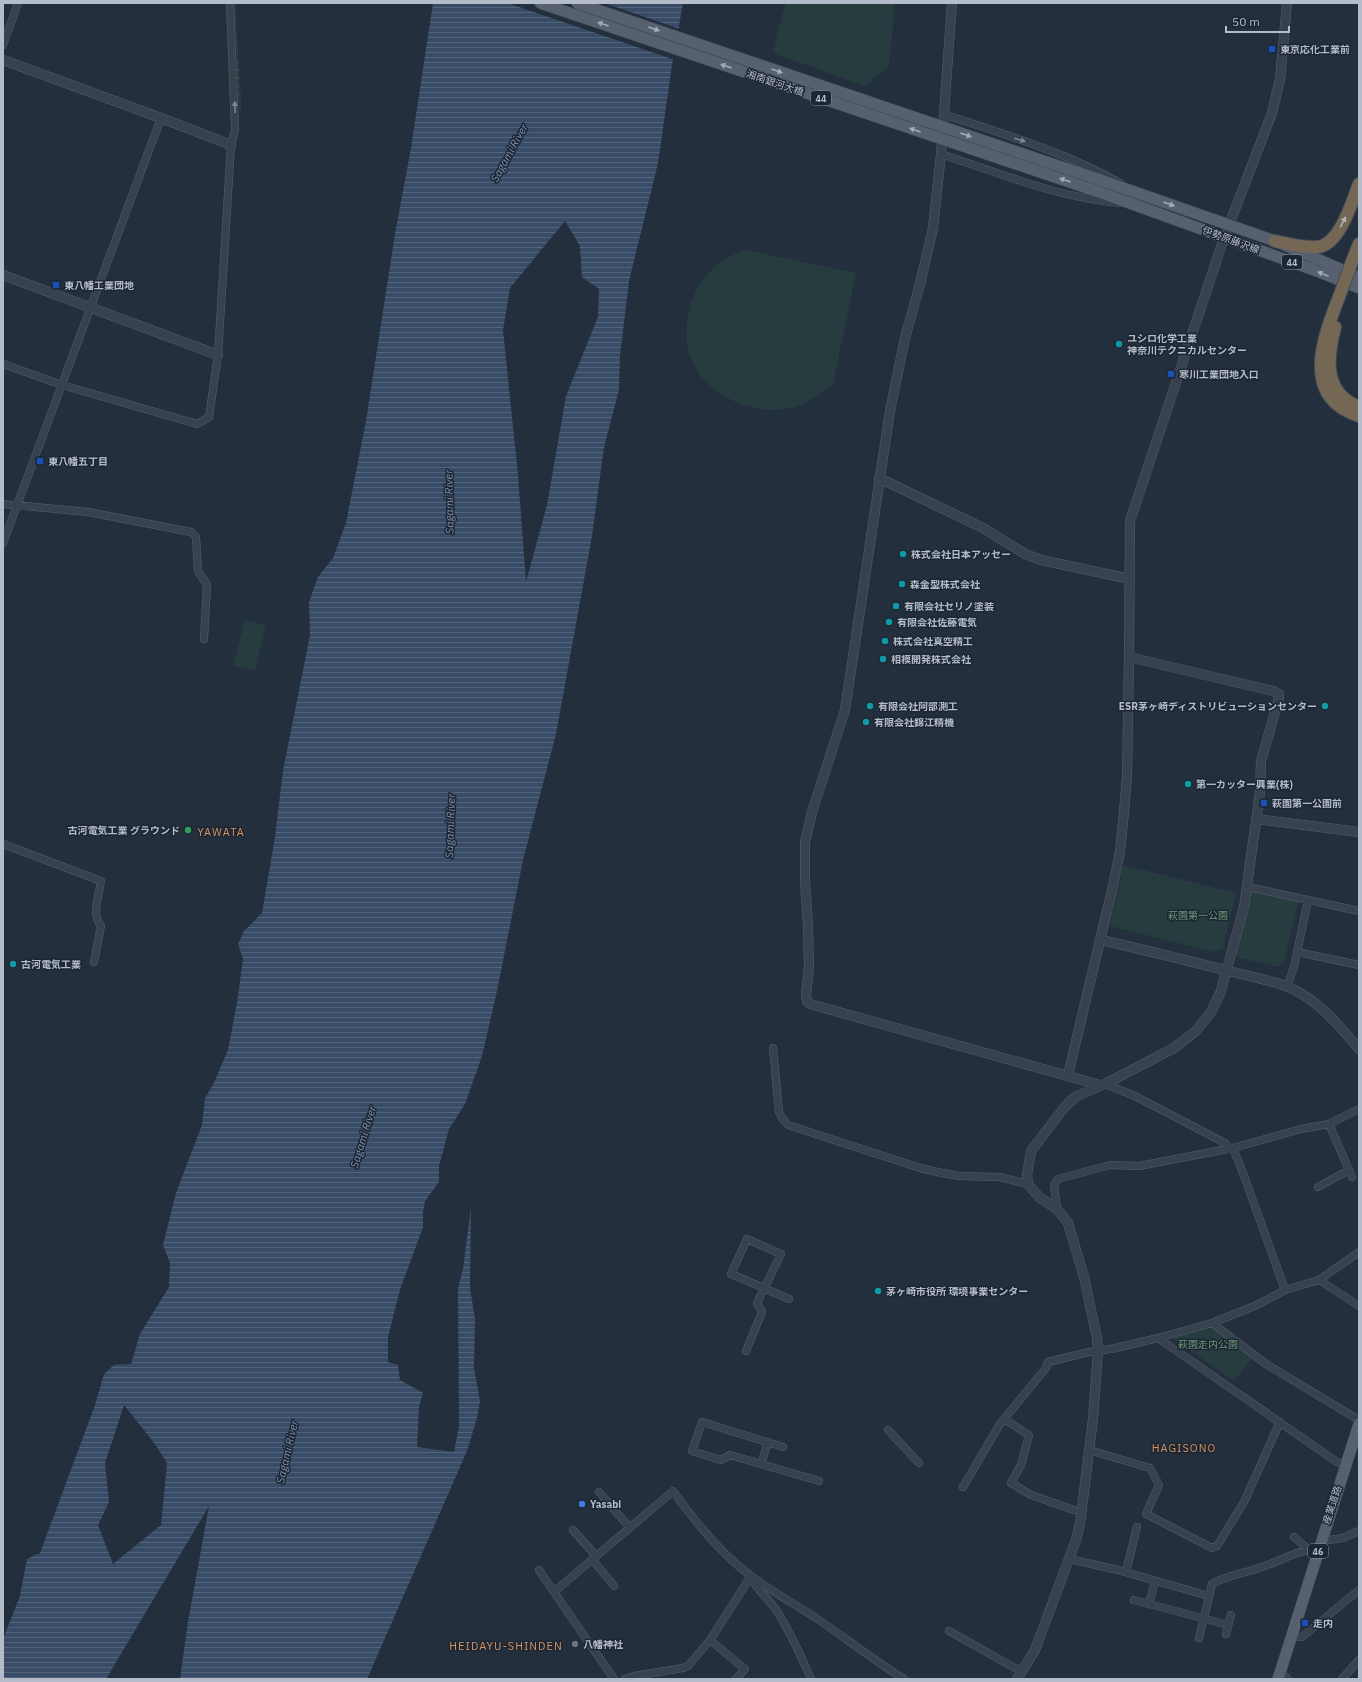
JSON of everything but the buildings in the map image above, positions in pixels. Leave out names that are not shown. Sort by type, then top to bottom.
[{"type":"highway","points":[[1275,242],[1312,247],[1325,245],[1334,237],[1343,223],[1359,184]]},
{"type":"highway","points":[[1359,244],[1356,262],[1342,299],[1322,344],[1320,362],[1322,378],[1333,400],[1340,407],[1359,416]]},
{"type":"highway","points":[[1342,299],[1329,354],[1331,380],[1338,392],[1348,401],[1359,407]]},
{"type":"main road","name":"湘南銀河大橋","points":[[540,3],[1102,193]]},
{"type":"main road","name":"湘南銀河大橋","points":[[577,3],[1106,182]]},
{"type":"main road","name":"伊勢原藤沢線","points":[[1106,182],[1275,242],[1359,277]]},
{"type":"main road","name":"伊勢原藤沢線","points":[[1102,193],[1314,270],[1359,288]]},
{"type":"main road","name":"産業道路","points":[[1282,1677],[1291,1636],[1316,1547],[1359,1424]]},
{"type":"street","points":[[3,45],[18,3]]},
{"type":"street","points":[[3,364],[62,385],[197,424],[209,417],[218,355],[230,145],[235,130],[230,3]]},
{"type":"street","points":[[952,3],[941,154],[933,228],[904,346],[890,411],[879,478],[870,552],[845,710],[812,812],[805,842],[805,882],[809,967],[806,995],[807,1001],[810,1004],[1102,1084],[1142,1100],[1225,1143],[1231,1148],[1244,1173],[1285,1290]]},
{"type":"street","points":[[1068,1075],[1101,940],[1120,852],[1127,777],[1130,521],[1224,238],[1272,114],[1280,79],[1287,3]]},
{"type":"street","points":[[3,60],[230,145]]},
{"type":"street","points":[[944,114],[1042,147],[1102,173],[1142,195]]},
{"type":"street","points":[[3,543],[161,118]]},
{"type":"street","points":[[941,154],[1048,188],[1099,201],[1134,204]]},
{"type":"street","points":[[3,275],[218,355]]},
{"type":"street","points":[[879,478],[983,528],[1025,554],[1041,560],[1130,579]]},
{"type":"street","points":[[3,504],[88,512],[192,532],[196,537],[198,571],[207,585],[204,639]]},
{"type":"street","points":[[1028,1184],[1029,1158],[1035,1145],[1067,1104],[1077,1096],[1174,1048],[1196,1031],[1211,1012],[1221,991],[1248,888],[1260,792],[1261,761],[1274,719],[1279,694],[1274,691],[1129,657]]},
{"type":"street","points":[[1256,820],[1359,832]]},
{"type":"street","points":[[3,844],[101,881],[95,915],[101,926],[94,962]]},
{"type":"street","points":[[1248,888],[1359,911]]},
{"type":"street","points":[[1287,986],[1294,967],[1308,900]]},
{"type":"street","points":[[1101,940],[1287,986],[1318,1005],[1359,1048]]},
{"type":"street","points":[[1297,952],[1359,965]]},
{"type":"street","points":[[773,1048],[779,1112],[788,1125],[942,1174],[999,1177],[1028,1184],[1039,1196],[1058,1209],[1068,1223],[1076,1248],[1091,1309],[1098,1351],[1089,1450],[1080,1524],[1069,1559],[1034,1650],[1019,1676],[949,1631]]},
{"type":"street","points":[[1058,1209],[1054,1185],[1058,1179],[1110,1166],[1139,1166],[1231,1148],[1300,1129],[1329,1124],[1359,1109]]},
{"type":"street","points":[[1318,1187],[1351,1174],[1329,1124]]},
{"type":"street","points":[[746,1351],[762,1312],[757,1303],[764,1289],[781,1254],[747,1239],[731,1274],[764,1289],[789,1299]]},
{"type":"street","points":[[963,1487],[986,1445],[1004,1419],[1046,1368],[1048,1362],[1158,1338],[1212,1323],[1258,1305],[1285,1290],[1318,1280],[1359,1252]]},
{"type":"street","points":[[1318,1280],[1359,1306]]},
{"type":"street","points":[[1212,1323],[1266,1364],[1359,1420]]},
{"type":"street","points":[[1158,1338],[1337,1462],[1345,1465]]},
{"type":"street","points":[[1004,1419],[1029,1435],[1021,1465],[1010,1483],[1031,1495],[1074,1510]]},
{"type":"street","points":[[783,1447],[702,1422],[692,1451],[722,1460],[730,1455],[819,1481]]},
{"type":"street","points":[[1089,1450],[1150,1468],[1159,1485],[1146,1514],[1212,1548],[1217,1546],[1244,1502],[1280,1422]]},
{"type":"street","points":[[888,1430],[919,1462]]},
{"type":"street","points":[[761,1464],[768,1442]]},
{"type":"street","points":[[554,1592],[672,1491],[688,1512],[725,1554],[751,1576],[819,1620],[904,1679]]},
{"type":"street","points":[[599,1492],[630,1528]]},
{"type":"street","points":[[1126,1572],[1136,1527]]},
{"type":"street","points":[[573,1530],[614,1586]]},
{"type":"street","points":[[1199,1638],[1212,1584],[1221,1579],[1263,1567],[1359,1531]]},
{"type":"street","points":[[1294,1537],[1316,1547]]},
{"type":"street","points":[[1069,1559],[1126,1572],[1209,1596]]},
{"type":"street","points":[[539,1570],[614,1679]]},
{"type":"street","points":[[625,1679],[688,1666],[710,1640],[751,1576]]},
{"type":"street","points":[[751,1576],[754,1586],[778,1612],[793,1639],[810,1679]]},
{"type":"street","points":[[1149,1604],[1155,1581]]},
{"type":"street","points":[[1291,1636],[1302,1637],[1359,1590]]},
{"type":"street","points":[[1134,1600],[1228,1625]]},
{"type":"street","points":[[1226,1634],[1231,1615]]},
{"type":"street","points":[[710,1640],[745,1669],[736,1679]]},
{"type":"street","points":[[1342,1679],[1359,1660]]},
{"type":"green space","points":[[232,3],[235,3],[241,113],[239,112]]},
{"type":"green space","points":[[786,3],[895,3],[889,66],[865,86],[773,53]]},
{"type":"green space","points":[[745,250],[856,273],[833,384],[814,398],[791,408],[776,410],[760,409],[730,399],[705,381],[689,354],[686,339],[687,324],[689,311],[698,288],[712,269],[733,255]]},
{"type":"green space","points":[[245,620],[266,625],[255,671],[233,666]]},
{"type":"green space","name":"萩園第一公園","points":[[1123,865],[1236,893],[1223,948],[1214,952],[1110,926]]},
{"type":"green space","points":[[1251,890],[1299,899],[1284,962],[1278,967],[1239,958],[1235,954]]},
{"type":"green space","name":"萩園走内公園","points":[[1208,1328],[1215,1329],[1252,1358],[1234,1381],[1175,1340],[1175,1336]]},
{"type":"water","name":"Sagami River","points":[[433,3],[683,3],[672,65],[658,163],[629,281],[620,356],[619,390],[604,447],[592,536],[556,734],[523,860],[497,991],[482,1056],[465,1104],[449,1129],[439,1166],[439,1182],[425,1201],[423,1227],[400,1290],[388,1337],[388,1362],[398,1365],[400,1380],[423,1393],[419,1407],[417,1447],[454,1452],[459,1426],[458,1288],[463,1269],[471,1207],[470,1288],[475,1319],[474,1368],[480,1401],[477,1418],[467,1451],[367,1679],[180,1679],[188,1622],[209,1506],[106,1679],[3,1679],[3,1639],[20,1596],[27,1559],[40,1553],[94,1408],[104,1374],[114,1365],[131,1364],[140,1334],[169,1287],[170,1263],[163,1245],[176,1193],[202,1125],[205,1098],[214,1083],[228,1050],[237,1003],[243,959],[238,944],[244,931],[262,913],[275,837],[283,771],[310,635],[309,602],[318,577],[333,558],[346,523],[366,421],[395,234],[411,148]],"holes":[[[565,221],[580,246],[582,277],[599,289],[598,317],[566,396],[547,505],[526,582],[518,475],[503,330],[510,288]],[[124,1405],[155,1444],[167,1463],[161,1525],[113,1564],[98,1525],[109,1502],[105,1463]]]},
{"type":"pier","points":[[507,3],[604,3],[680,29],[675,60]]},
{"type":"place","name":"東京応化工業前","points":[[1272,49]]},
{"type":"place","name":"東八幡工業団地","points":[[56,285]]},
{"type":"place","name":"ユシロ化学工業 神奈川テクニカルセンター","points":[[1119,344]]},
{"type":"place","name":"寒川工業団地入口","points":[[1171,374]]},
{"type":"place","name":"東八幡五丁目","points":[[40,461]]},
{"type":"place","name":"株式会社日本アッセー","points":[[903,554]]},
{"type":"place","name":"森金型株式会社","points":[[902,584]]},
{"type":"place","name":"有限会社セリノ塗装","points":[[896,606]]},
{"type":"place","name":"有限会社佐藤電気","points":[[889,622]]},
{"type":"place","name":"株式会社真空精工","points":[[885,641]]},
{"type":"place","name":"相模開発株式会社","points":[[883,659]]},
{"type":"place","name":"有限会社阿部測工","points":[[870,706]]},
{"type":"place","name":"ESR茅ヶ崎ディストリビューションセンター","points":[[1325,706]]},
{"type":"place","name":"有限会社錦江精機","points":[[866,722]]},
{"type":"place","name":"第一カッター興業(株)","points":[[1188,784]]},
{"type":"place","name":"萩園第一公園前","points":[[1264,803]]},
{"type":"place","name":"古河電気工業 グラウンド","points":[[188,830]]},
{"type":"place","name":"古河電気工業","points":[[13,964]]},
{"type":"place","name":"茅ヶ崎市役所 環境事業センター","points":[[878,1291]]},
{"type":"place","name":"Yasabi","points":[[582,1504]]},
{"type":"place","name":"走内","points":[[1305,1623]]},
{"type":"place","name":"八幡神社","points":[[575,1644]]},
{"type":"district","name":"YAWATA","points":[[221,832]]},
{"type":"district","name":"HAGISONO","points":[[1184,1448]]},
{"type":"district","name":"HEIDAYU-SHINDEN","points":[[506,1646]]}]
